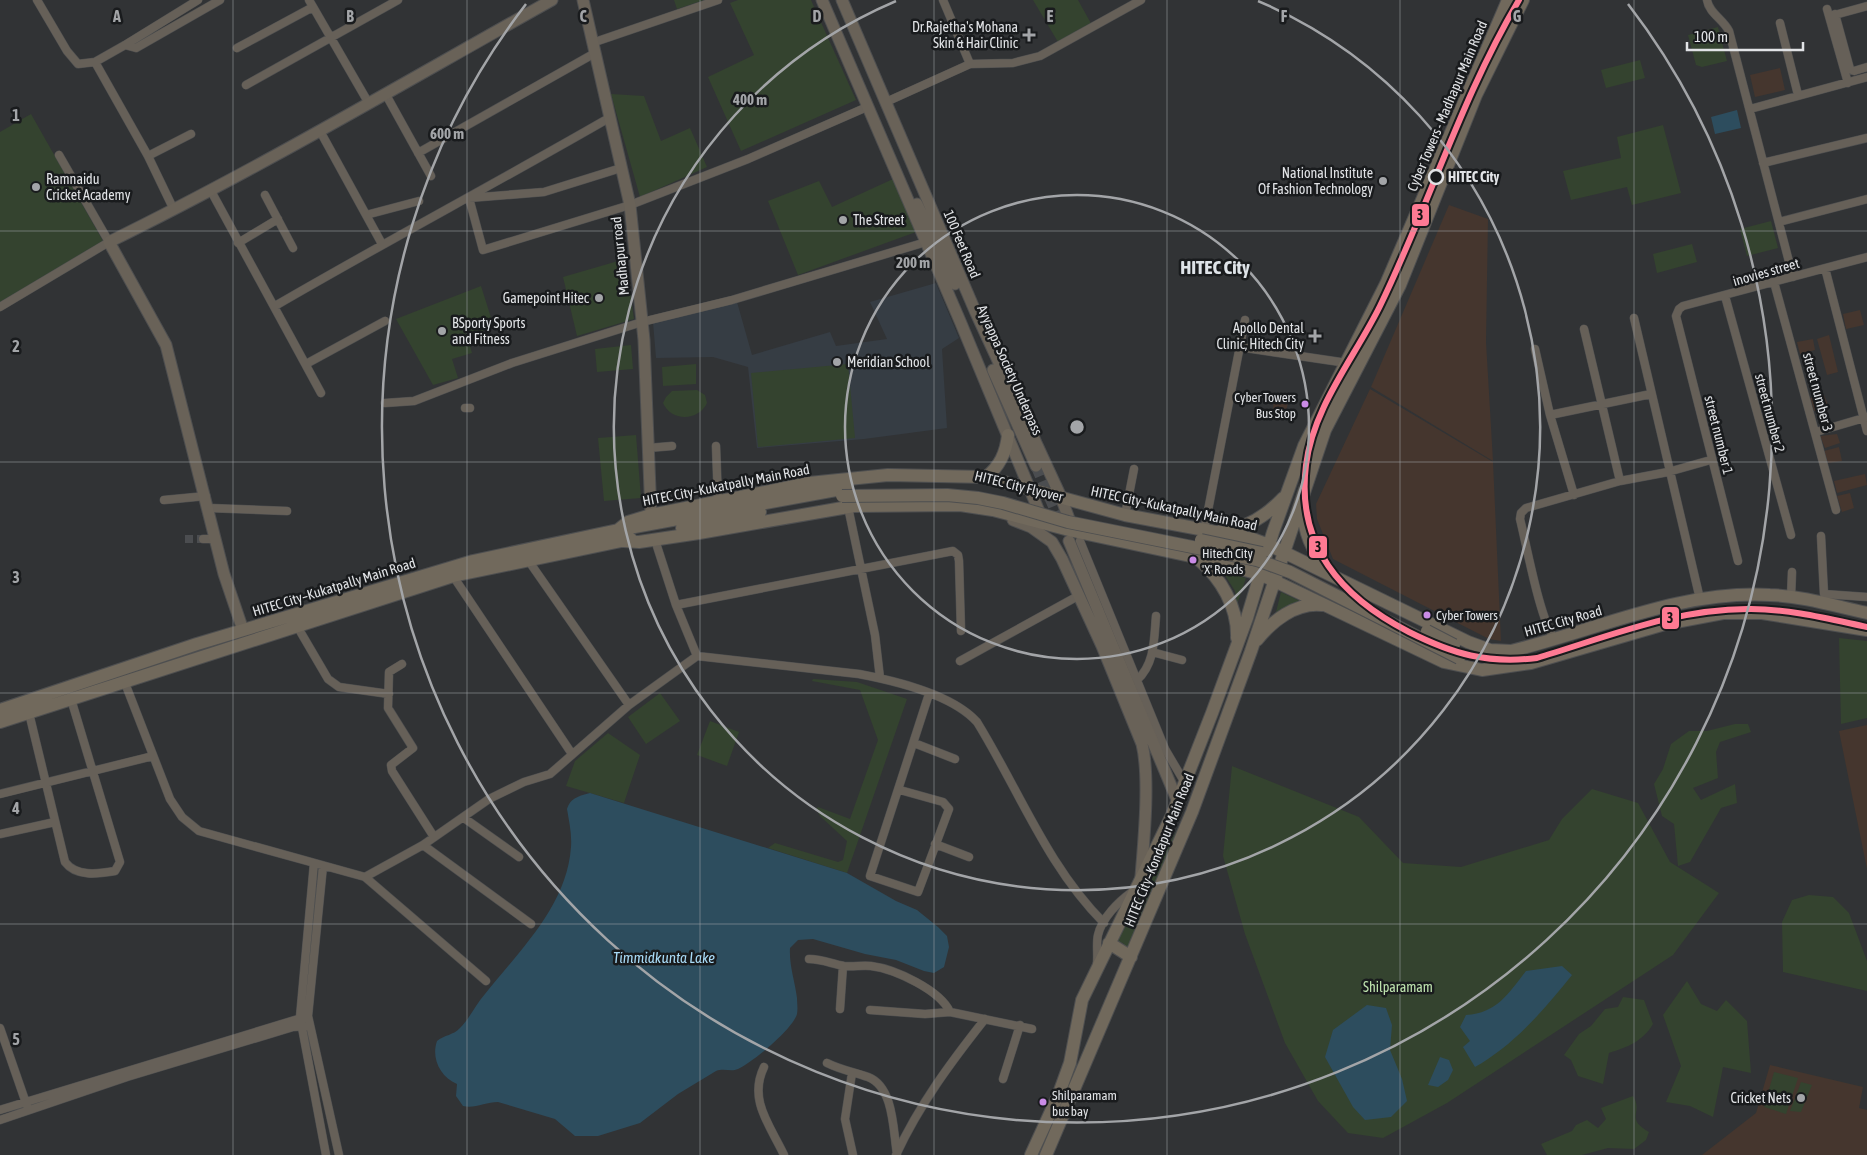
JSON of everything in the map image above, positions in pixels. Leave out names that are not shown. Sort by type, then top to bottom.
[{"type":"main road","points":[[243,630],[231,598],[166,345],[109,242],[211,191],[552,0]]},
{"type":"main road","name":"Madhapur road","points":[[582,0],[630,205],[642,322],[651,515]]},
{"type":"main road","points":[[822,0],[1031,489],[1044,524]]},
{"type":"main road","name":"100 Feet Road","points":[[842,0],[976,314],[1061,498],[1074,538]]},
{"type":"main road","name":"Cyber Towers - Madhapur Main Road","points":[[1237,646],[1286,494],[1308,438],[1386,284],[1430,187],[1476,71],[1508,0]]},
{"type":"main road","name":"Cyber Towers - Madhapur Main Road","points":[[1304,496],[1324,430],[1400,285],[1476,95],[1523,0]]},
{"type":"main road","points":[[834,28],[851,20]]},
{"type":"main road","name":"Ayyappa Society Underpass","points":[[888,153],[927,222],[1036,466]]},
{"type":"main road","points":[[986,477],[996,469],[1001,460],[1008,435]]},
{"type":"main road","name":"HITEC City–Kukatpally Main Road","points":[[0,722],[453,576],[528,560],[621,536],[628,522],[651,515],[809,483],[878,476],[986,477],[1124,515],[1269,545],[1285,551]]},
{"type":"main road","name":"HITEC City Flyover","points":[[621,536],[847,488],[962,488],[999,494],[1073,515],[1245,549],[1279,558],[1454,645],[1483,652],[1511,652]]},
{"type":"main road","points":[[1204,531],[1225,530],[1253,522],[1273,508],[1286,494]]},
{"type":"main road","name":"HITEC City Flyover","points":[[753,509],[842,496],[947,495],[1003,503],[1068,522],[1258,560],[1274,565],[1459,658],[1489,665],[1512,665]]},
{"type":"main road","points":[[1304,496],[1303,519],[1309,542],[1317,556],[1338,577]]},
{"type":"main road","name":"HITEC City–Kondapur Main Road","points":[[1046,1155],[1192,812],[1251,651],[1304,496]]},
{"type":"main road","name":"HITEC City–Kukatpally Main Road","points":[[0,710],[243,630],[473,562],[621,536],[655,540],[848,506],[960,505],[993,510],[1044,524],[1074,538],[1195,557],[1260,574],[1275,580]]},
{"type":"main road","name":"HITEC City–Kukatpally Main Road","points":[[993,510],[998,514],[1031,527],[1052,542],[1102,646],[1144,754],[1138,885]]},
{"type":"main road","points":[[1074,538],[1177,800]]},
{"type":"main road","name":"HITEC City Road","points":[[1285,551],[1468,642],[1490,650],[1511,652],[1684,600],[1720,596],[1759,595],[1791,597],[1867,613]]},
{"type":"main road","points":[[1195,557],[1209,568],[1225,590],[1236,623],[1237,646]]},
{"type":"main road","points":[[1275,580],[1454,665],[1482,670],[1559,656],[1681,620],[1723,613],[1771,614],[1867,630]]},
{"type":"main road","points":[[1348,616],[1347,600],[1358,588]]},
{"type":"main road","points":[[1251,651],[1263,633],[1281,617],[1310,605],[1326,605]]},
{"type":"main road","name":"HITEC City–Kondapur Main Road","points":[[1030,1155],[1058,1096],[1070,1063],[1082,1000],[1177,800],[1237,646]]},
{"type":"main road","points":[[1109,943],[1131,958]]},
{"type":"street","points":[[37,0],[67,51],[78,64],[95,62],[198,0]]},
{"type":"street","points":[[125,45],[136,48],[152,41],[220,0]]},
{"type":"street","points":[[246,85],[398,0]]},
{"type":"street","points":[[418,153],[594,48],[718,0]]},
{"type":"street","points":[[943,0],[970,64]]},
{"type":"street","points":[[886,102],[970,64],[1013,63],[1040,56],[1141,0]]},
{"type":"street","points":[[1707,0],[1712,12],[1725,22],[1729,31],[1793,277]]},
{"type":"street","points":[[237,48],[311,4],[368,102]]},
{"type":"street","points":[[1830,13],[1867,6]]},
{"type":"street","points":[[1830,13],[1850,69],[1854,71],[1867,67]]},
{"type":"street","points":[[1830,13],[1848,83]]},
{"type":"street","points":[[1780,23],[1798,95]]},
{"type":"street","points":[[95,62],[148,156],[174,210]]},
{"type":"street","points":[[1750,109],[1867,77]]},
{"type":"street","points":[[385,93],[431,176]]},
{"type":"street","points":[[469,198],[483,250],[630,205],[748,159],[867,107]]},
{"type":"street","points":[[275,306],[382,244],[469,198],[609,118]]},
{"type":"street","points":[[320,131],[382,244]]},
{"type":"street","points":[[148,156],[191,134]]},
{"type":"street","points":[[1763,163],[1867,138]]},
{"type":"street","points":[[0,307],[109,242],[59,155]]},
{"type":"street","points":[[469,198],[544,192],[621,168]]},
{"type":"street","points":[[211,191],[321,393]]},
{"type":"street","points":[[265,195],[293,248]]},
{"type":"street","points":[[1779,222],[1867,199]]},
{"type":"street","points":[[366,215],[419,201]]},
{"type":"street","points":[[238,243],[278,219]]},
{"type":"street","points":[[385,403],[414,402],[512,363],[642,322],[732,300],[926,242]]},
{"type":"street","name":"inovies street","points":[[1676,316],[1678,309],[1683,306],[1867,257]]},
{"type":"street","points":[[1825,268],[1865,417],[1867,431]]},
{"type":"street","name":"street number 3","points":[[1774,282],[1836,510]]},
{"type":"street","name":"street number 2","points":[[1725,296],[1791,535]]},
{"type":"street","name":"street number 1","points":[[1676,316],[1738,561]]},
{"type":"street","points":[[1634,318],[1668,472],[1700,599]]},
{"type":"street","points":[[1204,531],[1245,320]]},
{"type":"street","points":[[306,364],[385,321]]},
{"type":"street","points":[[1584,329],[1620,481]]},
{"type":"street","points":[[1239,347],[1347,363]]},
{"type":"street","points":[[1535,349],[1550,415],[1574,495]]},
{"type":"street","points":[[1550,415],[1651,394]]},
{"type":"street","points":[[1816,432],[1865,417]]},
{"type":"street","points":[[648,448],[672,446]]},
{"type":"street","points":[[716,446],[718,502]]},
{"type":"street","points":[[1555,640],[1549,633],[1520,519],[1521,513],[1526,508],[1620,481],[1668,472],[1706,461]]},
{"type":"street","points":[[1124,515],[1134,469]]},
{"type":"street","points":[[164,500],[207,502],[287,511]]},
{"type":"street","points":[[848,506],[862,570],[880,678]]},
{"type":"street","points":[[203,539],[216,538]]},
{"type":"street","points":[[1074,538],[1137,680],[1165,749],[1184,783]]},
{"type":"street","points":[[1820,538],[1822,594],[1867,597]]},
{"type":"street","points":[[655,540],[676,605],[697,656]]},
{"type":"street","points":[[676,605],[953,551],[958,555],[959,561],[961,631]]},
{"type":"street","points":[[528,560],[629,705]]},
{"type":"street","points":[[1791,597],[1792,572]]},
{"type":"street","points":[[453,576],[572,754]]},
{"type":"street","points":[[960,661],[1078,596]]},
{"type":"street","points":[[1137,680],[1148,668],[1152,652],[1156,616]]},
{"type":"street","points":[[297,626],[328,679],[339,687],[389,694]]},
{"type":"street","points":[[1152,652],[1182,660]]},
{"type":"street","points":[[365,877],[423,845],[489,799],[524,782],[550,774],[629,705],[697,656],[836,671],[880,678],[953,702],[968,712],[977,722],[1058,868],[1082,901],[1104,923]]},
{"type":"street","points":[[402,664],[389,672],[388,708],[413,748],[392,762],[392,771],[434,838]]},
{"type":"street","points":[[125,683],[170,799],[182,817],[199,831],[365,877],[486,981]]},
{"type":"street","points":[[900,790],[943,802],[948,809],[918,892],[870,876],[900,790],[928,694]]},
{"type":"street","points":[[29,713],[65,862],[70,869],[79,872],[101,874],[115,871],[120,862],[71,699]]},
{"type":"street","points":[[914,744],[956,758]]},
{"type":"street","points":[[0,794],[153,756]]},
{"type":"street","points":[[464,818],[519,857]]},
{"type":"street","points":[[0,834],[55,822]]},
{"type":"street","points":[[935,844],[970,857]]},
{"type":"street","points":[[423,845],[531,924]]},
{"type":"street","points":[[314,863],[300,1026],[326,1155]]},
{"type":"street","points":[[323,866],[308,1016],[339,1155]]},
{"type":"street","points":[[1097,968],[1098,935],[1119,901],[1138,885]]},
{"type":"street","points":[[810,959],[824,959],[843,966],[872,966],[904,977],[944,1000],[950,1012]]},
{"type":"street","points":[[840,1009],[843,966]]},
{"type":"street","points":[[870,1010],[925,1014],[950,1012],[1032,1029]]},
{"type":"street","points":[[0,1120],[27,1106],[308,1016]]},
{"type":"street","points":[[896,1154],[924,1100],[985,1019]]},
{"type":"street","points":[[1003,1079],[1020,1025]]},
{"type":"street","points":[[0,1110],[27,1106],[300,1026],[309,1026]]},
{"type":"street","points":[[0,1028],[27,1106]]},
{"type":"street","points":[[827,1063],[873,1080],[885,1094],[896,1154]]},
{"type":"street","points":[[764,1067],[759,1077],[757,1095],[784,1155]]},
{"type":"street","points":[[852,1073],[845,1119],[853,1155]]},
{"type":"shaded area","points":[[1780,68],[1785,90],[1755,97],[1750,75]]},
{"type":"shaded area","points":[[1449,205],[1488,219],[1486,342],[1493,461],[1371,387]]},
{"type":"shaded area","name":"Meridian School","points":[[936,283],[959,338],[942,349],[947,428],[864,439],[757,448],[748,367],[713,357],[656,358],[653,322],[737,302],[752,355],[830,332],[836,346],[887,339],[870,302]]},
{"type":"shaded area","points":[[1860,310],[1864,325],[1846,329],[1843,314]]},
{"type":"shaded area","points":[[1829,335],[1838,372],[1827,375],[1817,339]]},
{"type":"shaded area","points":[[1813,339],[1815,350],[1800,354],[1797,342]]},
{"type":"shaded area","points":[[1370,389],[1493,462],[1501,641],[1489,639],[1333,559],[1317,519],[1316,504]]},
{"type":"shaded area","points":[[1824,395],[1829,407],[1814,411],[1810,398]]},
{"type":"shaded area","points":[[1274,396],[1289,398],[1286,412],[1273,411]]},
{"type":"shaded area","points":[[1837,434],[1840,443],[1825,448],[1820,436]]},
{"type":"shaded area","points":[[1839,447],[1842,461],[1828,463],[1824,451]]},
{"type":"shaded area","points":[[1865,474],[1867,485],[1837,493],[1834,481]]},
{"type":"shaded area","points":[[1850,493],[1854,508],[1842,512],[1837,496]]},
{"type":"shaded area","points":[[1867,725],[1867,869],[1839,731]]},
{"type":"shaded area","points":[[1770,1065],[1863,1087],[1859,1108],[1867,1110],[1867,1155],[1702,1155],[1756,1113]]},
{"type":"green space","points":[[674,0],[704,0],[677,9]]},
{"type":"green space","points":[[738,0],[811,0],[856,100],[741,151],[708,77],[754,55],[730,3]]},
{"type":"green space","points":[[1033,0],[1078,0],[1093,27],[1061,47]]},
{"type":"green space","points":[[1718,27],[1727,61],[1702,67],[1696,65],[1688,35]]},
{"type":"green space","points":[[1640,60],[1645,78],[1606,88],[1601,70]]},
{"type":"green space","points":[[611,94],[644,96],[661,141],[690,128],[707,167],[640,197]]},
{"type":"green space","name":"Ramnaidu Cricket Academy","points":[[31,114],[103,241],[0,303],[0,132]]},
{"type":"green space","points":[[1663,125],[1681,193],[1632,205],[1627,187],[1571,200],[1563,171],[1621,158],[1617,137]]},
{"type":"green space","name":"The Street","points":[[893,179],[916,232],[798,275],[768,201],[819,181],[832,207]]},
{"type":"green space","points":[[1771,221],[1778,248],[1747,256],[1740,229]]},
{"type":"green space","points":[[1692,244],[1697,262],[1657,273],[1653,254]]},
{"type":"green space","name":"Gamepoint Hitec","points":[[625,259],[634,319],[577,336],[563,277]]},
{"type":"green space","name":"BSporty Sports and Fitness","points":[[481,286],[494,327],[467,336],[472,353],[452,359],[458,378],[433,385],[396,319]]},
{"type":"green space","points":[[631,345],[633,369],[597,372],[595,349]]},
{"type":"green space","points":[[696,364],[696,384],[663,386],[662,367]]},
{"type":"green space","points":[[848,364],[855,438],[758,447],[751,373]]},
{"type":"green space","points":[[697,390],[705,395],[707,403],[703,409],[692,416],[685,417],[672,414],[663,403],[672,391]]},
{"type":"green space","points":[[636,435],[641,498],[604,501],[598,438]]},
{"type":"green space","points":[[1223,572],[1246,578],[1237,604],[1235,591]]},
{"type":"green space","points":[[1281,592],[1302,602],[1275,616]]},
{"type":"green space","points":[[1839,638],[1867,641],[1867,718],[1841,724]]},
{"type":"green space","points":[[813,679],[857,682],[907,699],[847,873],[768,848],[775,843],[838,862],[843,860],[847,841],[820,816],[816,809],[818,807],[850,819],[878,740],[860,690],[812,681]]},
{"type":"green space","points":[[660,693],[680,721],[646,744],[628,717]]},
{"type":"green space","points":[[710,721],[739,732],[727,766],[697,755]]},
{"type":"green space","points":[[1735,724],[1748,724],[1751,732],[1720,742],[1716,752],[1718,778],[1693,788],[1701,800],[1735,784],[1737,803],[1721,808],[1690,862],[1678,866],[1674,824],[1662,816],[1654,784],[1663,769],[1671,744],[1689,731],[1707,731]]},
{"type":"green space","points":[[608,733],[640,755],[624,803],[566,786],[575,761]]},
{"type":"green space","name":"Shilparamam","points":[[1232,766],[1359,817],[1403,863],[1461,867],[1549,840],[1562,819],[1592,789],[1638,803],[1670,862],[1719,893],[1673,955],[1447,1103],[1383,1138],[1348,1133],[1318,1101],[1285,1043],[1245,934],[1223,856]]},
{"type":"green space","points":[[1179,826],[1127,950],[1123,943],[1114,942]]},
{"type":"green space","points":[[1809,895],[1833,897],[1849,913],[1867,961],[1867,991],[1783,972],[1782,922],[1792,900]]},
{"type":"green space","points":[[1687,981],[1701,1004],[1717,1011],[1726,1000],[1747,1021],[1751,1073],[1723,1067],[1713,1117],[1690,1106],[1666,1102],[1681,1066],[1663,1015]]},
{"type":"green space","points":[[1623,997],[1644,1000],[1653,1024],[1645,1035],[1634,1043],[1609,1053],[1603,1084],[1578,1076],[1571,1060],[1564,1055],[1579,1034],[1591,1026],[1605,1009],[1618,1007]]},
{"type":"green space","points":[[1774,1072],[1798,1078],[1786,1114],[1764,1107]]},
{"type":"green space","name":"Cricket Nets","points":[[1801,1082],[1812,1085],[1801,1112],[1790,1111]]},
{"type":"green space","points":[[1633,1096],[1637,1107],[1636,1119],[1649,1132],[1646,1140],[1634,1149],[1608,1148],[1582,1155],[1547,1155],[1541,1144],[1572,1131],[1576,1125],[1587,1120],[1598,1128],[1606,1119],[1601,1108]]},
{"type":"water","points":[[1737,110],[1741,128],[1715,134],[1711,117]]},
{"type":"water","name":"Timmidkunta Lake","points":[[590,793],[847,873],[896,901],[917,910],[938,927],[947,936],[949,947],[944,967],[934,973],[896,960],[865,954],[813,939],[798,940],[790,948],[791,967],[797,998],[797,1014],[788,1028],[772,1044],[745,1065],[735,1070],[716,1071],[678,1094],[640,1123],[598,1136],[575,1136],[555,1119],[498,1102],[471,1107],[463,1106],[456,1096],[457,1084],[446,1077],[438,1066],[435,1054],[437,1041],[455,1032],[464,1024],[482,998],[526,944],[551,908],[561,889],[568,868],[571,842],[567,809],[573,799]]},
{"type":"water","points":[[1562,966],[1572,975],[1551,1001],[1528,1026],[1503,1048],[1475,1067],[1463,1047],[1470,1041],[1460,1027],[1466,1015],[1486,1011],[1501,1001],[1526,971]]},
{"type":"water","points":[[1367,1005],[1386,1008],[1392,1025],[1390,1050],[1402,1079],[1407,1101],[1391,1117],[1365,1120],[1353,1107],[1325,1057],[1333,1030]]},
{"type":"water","points":[[1440,1057],[1449,1060],[1453,1070],[1448,1080],[1438,1087],[1428,1085]]},
{"type":"tunnel","points":[[1036,466],[1062,526]]},
{"type":"tunnel","points":[[185,539],[203,539]]},
{"type":"railway","points":[[1572,643],[1631,630]]},
{"type":"metro line","name":"3","points":[[1519,0],[1480,74],[1380,306],[1336,383],[1317,423],[1306,465],[1305,494],[1308,520],[1316,544],[1328,566],[1363,603],[1409,632],[1425,640],[1471,656],[1502,660],[1537,658],[1642,625],[1696,613],[1723,610],[1766,609],[1809,615],[1867,627]]},
{"type":"place","name":"Dr.Rajetha's Mohana Skin & Hair Clinic","points":[[1029,35]]},
{"type":"place","name":"HITEC City","points":[[1436,177]]},
{"type":"place","name":"National Institute Of Fashion Technology","points":[[1383,181]]},
{"type":"place","name":"Ramnaidu Cricket Academy","points":[[36,187]]},
{"type":"place","name":"The Street","points":[[843,220]]},
{"type":"place","name":"Gamepoint Hitec","points":[[599,298]]},
{"type":"place","name":"BSporty Sports and Fitness","points":[[442,331]]},
{"type":"place","name":"Apollo Dental Clinic, Hitech City","points":[[1315,336]]},
{"type":"place","name":"Meridian School","points":[[837,362]]},
{"type":"place","name":"Cyber Towers Bus Stop","points":[[1305,404]]},
{"type":"place","name":"Hitech City 'X' Roads","points":[[1193,560]]},
{"type":"place","name":"Cyber Towers","points":[[1427,615]]},
{"type":"place","name":"Cricket Nets","points":[[1801,1098]]},
{"type":"place","name":"Shilparamam bus bay","points":[[1043,1102]]},
{"type":"district","name":"HITEC City","points":[[1215,267]]}]
